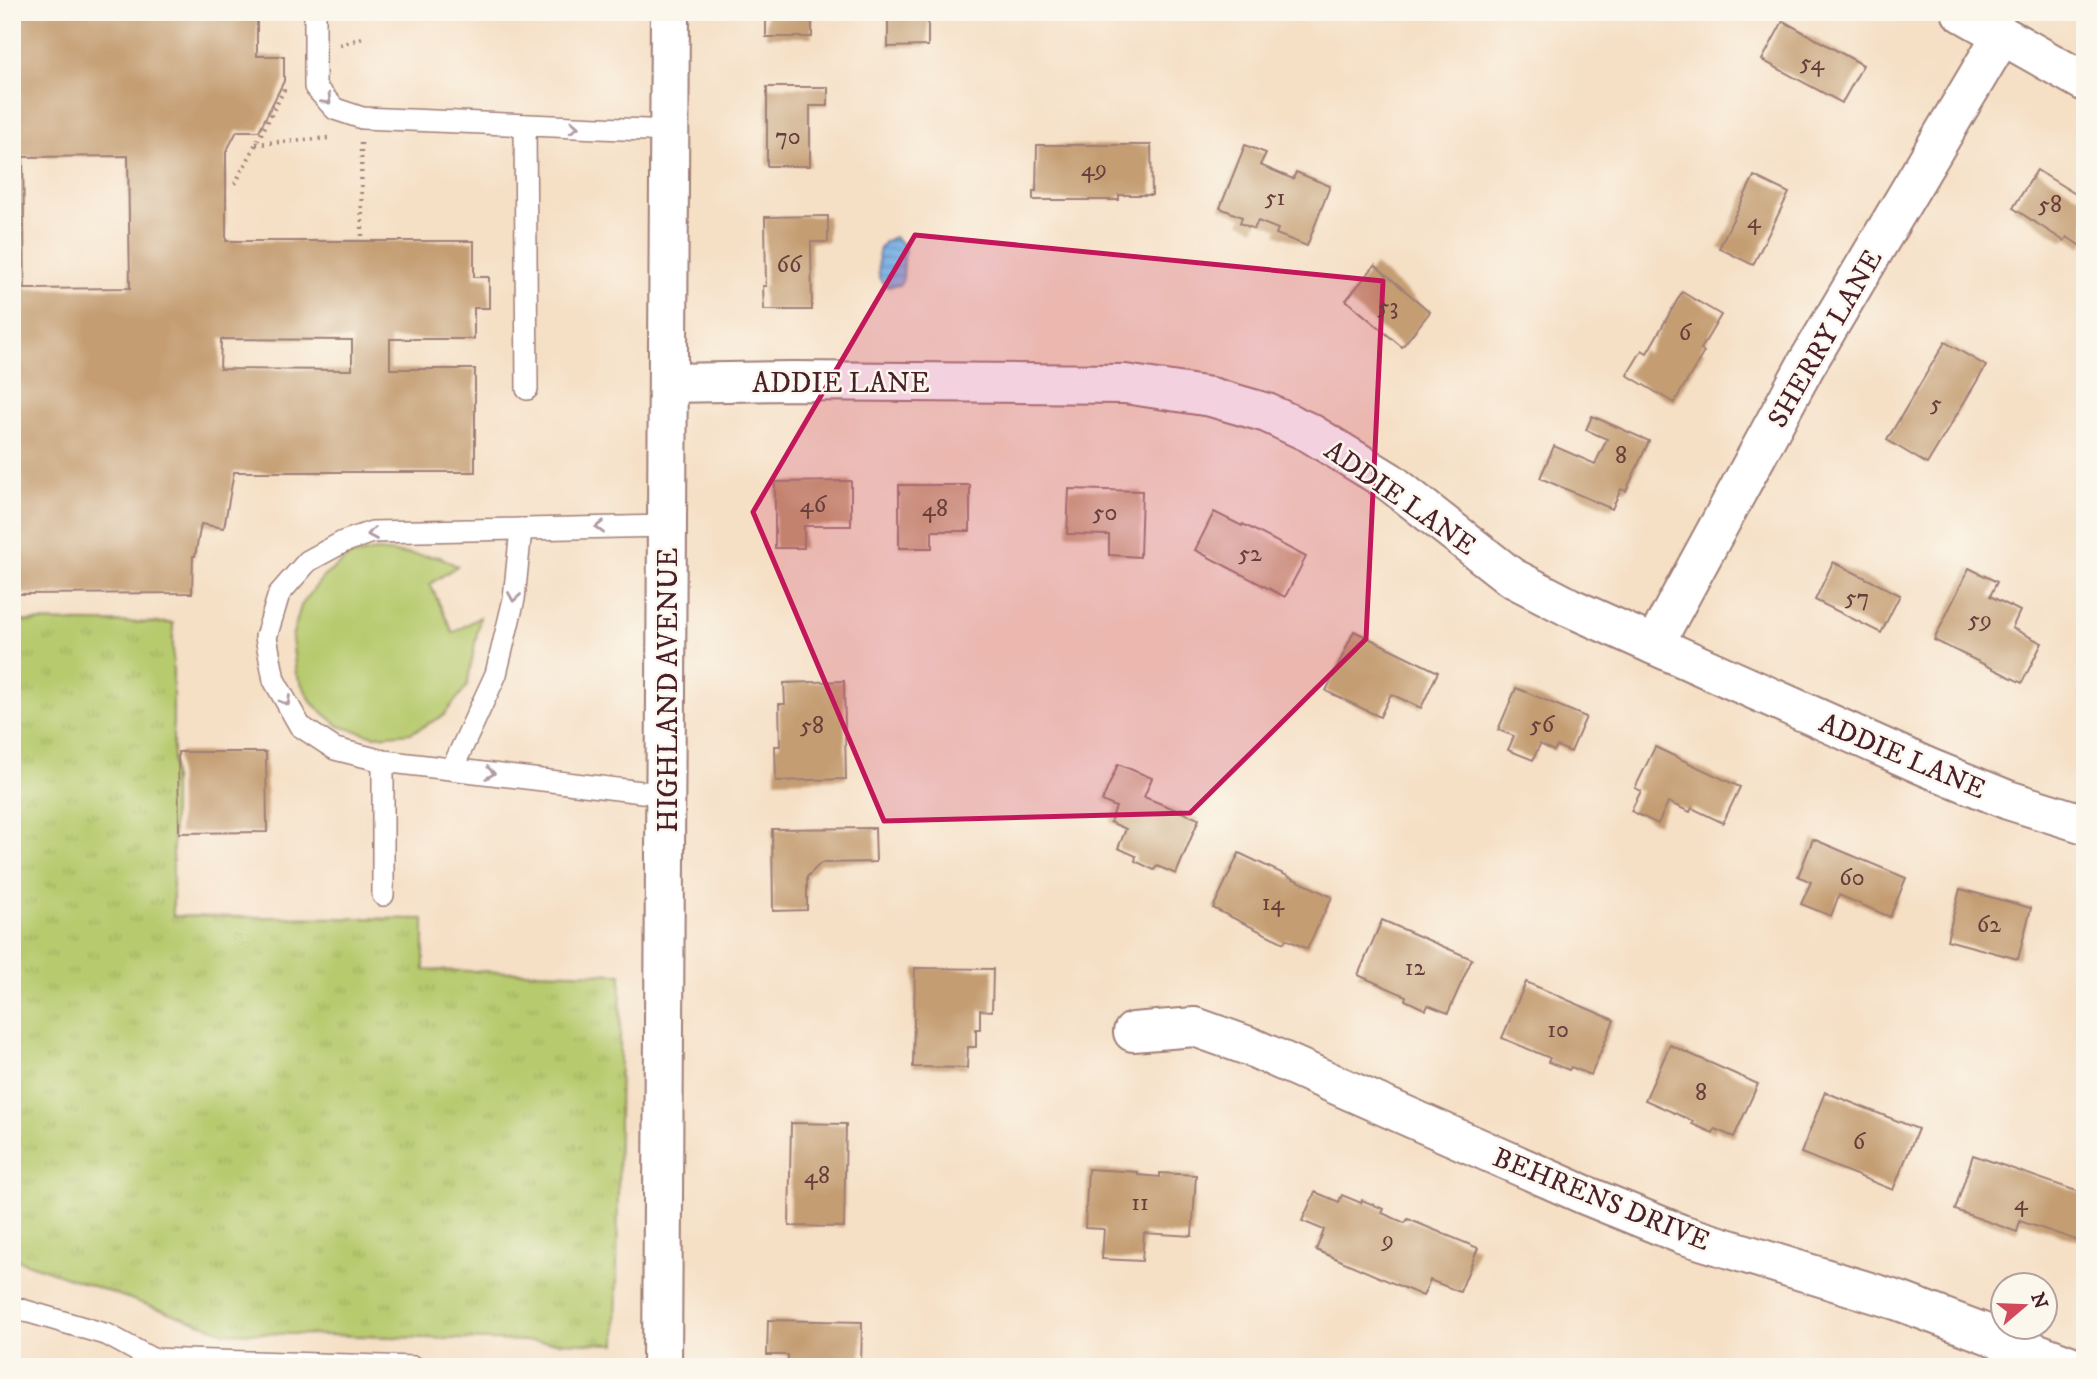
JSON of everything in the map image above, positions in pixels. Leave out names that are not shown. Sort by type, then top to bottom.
[{"type":"street","name":"HIGHLAND AVENUE","points":[[662,1367],[670,12]]},
{"type":"street","points":[[1961,12],[2085,82]]},
{"type":"street","name":"SHERRY LANE","points":[[1654,645],[1806,365],[2002,35]]},
{"type":"street","name":"ADDIE LANE","points":[[668,383],[806,381],[1125,384],[1211,397],[1267,413],[1310,433],[1390,482],[1511,577],[1569,607],[2008,800],[2085,824]]},
{"type":"street","name":"BEHRENS DRIVE","points":[[1133,1032],[1195,1027],[1251,1046],[1585,1195],[1681,1234],[1899,1301],[2075,1367]]},
{"type":"lane","points":[[315,12],[315,87],[335,109],[362,118],[669,131]]},
{"type":"lane","points":[[526,125],[527,389]]},
{"type":"lane","points":[[667,795],[383,761],[335,749],[300,726],[274,680],[266,637],[279,594],[308,561],[343,542],[372,532],[668,526]]},
{"type":"lane","points":[[452,769],[496,674],[514,599],[521,529]]},
{"type":"lane","points":[[383,761],[383,895]]},
{"type":"lane","points":[[12,1307],[108,1335],[150,1363],[414,1367]]},
{"type":"path","points":[[333,48],[366,37]]},
{"type":"path","points":[[235,184],[288,82]]},
{"type":"path","points":[[361,135],[362,236]]},
{"type":"highlighted area","points":[[915,235],[1383,281],[1366,639],[1190,813],[884,821],[753,512]]},
{"type":"green space","points":[[376,551],[440,557],[457,566],[430,584],[453,633],[480,617],[467,686],[443,716],[411,733],[375,736],[339,726],[313,704],[296,674],[292,637],[301,606],[323,577],[350,556]]},
{"type":"green space","points":[[12,621],[173,623],[173,916],[424,919],[424,970],[621,974],[616,1344],[225,1332],[12,1258]]},
{"type":"water","points":[[894,237],[905,246],[903,279],[900,285],[887,287],[879,278],[879,253],[883,244]]},
{"type":"building","points":[[12,12],[257,12],[257,56],[284,56],[284,81],[259,131],[237,131],[226,152],[226,241],[474,241],[474,277],[489,277],[489,308],[474,308],[474,339],[390,339],[390,369],[475,369],[475,472],[234,472],[224,528],[201,524],[193,556],[192,593],[12,594],[12,490],[17,490],[17,412],[12,412]],"holes":[[[128,156],[130,288],[25,289],[23,157]],[[221,339],[352,340],[352,370],[220,369]]]},
{"type":"building","points":[[766,12],[812,12],[812,37],[766,37]]},
{"type":"building","points":[[888,12],[928,12],[928,46],[888,47]]},
{"type":"building","points":[[1783,21],[1863,65],[1842,103],[1762,60]]},
{"type":"building","points":[[767,87],[828,87],[828,106],[810,106],[810,166],[767,166]]},
{"type":"building","points":[[1037,145],[1151,145],[1152,195],[1119,195],[1119,200],[1033,200],[1033,191],[1036,191]]},
{"type":"building","points":[[1245,145],[1266,153],[1260,165],[1293,179],[1296,172],[1330,186],[1307,246],[1276,234],[1278,229],[1258,221],[1254,229],[1240,223],[1242,217],[1220,208]]},
{"type":"building","points":[[2037,170],[2085,200],[2085,243],[2082,247],[2067,237],[2064,241],[2013,208]]},
{"type":"building","points":[[1754,176],[1789,193],[1753,265],[1719,248]]},
{"type":"building","points":[[828,216],[828,242],[811,242],[812,310],[764,310],[765,217]]},
{"type":"building","points":[[1375,265],[1430,312],[1402,347],[1346,300]]},
{"type":"building","points":[[1682,292],[1721,315],[1701,349],[1704,352],[1674,403],[1627,375],[1642,350],[1647,353]]},
{"type":"building","points":[[1945,342],[1986,366],[1927,464],[1887,440]]},
{"type":"building","points":[[1592,416],[1649,441],[1626,491],[1621,489],[1612,509],[1540,478],[1554,446],[1595,464],[1607,439],[1586,430]]},
{"type":"building","points":[[851,481],[851,526],[804,526],[804,548],[775,548],[775,482]]},
{"type":"building","points":[[899,485],[970,485],[970,531],[932,531],[932,548],[899,548]]},
{"type":"building","points":[[1069,489],[1142,491],[1140,557],[1109,555],[1109,535],[1067,534]]},
{"type":"building","points":[[1214,512],[1306,557],[1285,597],[1195,550]]},
{"type":"building","points":[[1833,562],[1900,595],[1881,633],[1815,600]]},
{"type":"building","points":[[1969,568],[1997,582],[1990,596],[2020,611],[2012,628],[2042,643],[2022,683],[1934,640]]},
{"type":"building","points":[[1354,631],[1438,672],[1421,708],[1391,694],[1380,717],[1326,691]]},
{"type":"building","points":[[844,681],[846,779],[776,781],[775,746],[780,746],[779,704],[785,704],[784,683]]},
{"type":"building","points":[[1516,688],[1586,717],[1571,752],[1557,746],[1554,751],[1540,744],[1533,760],[1508,750],[1514,736],[1498,730]]},
{"type":"building","points":[[1655,747],[1740,787],[1723,823],[1692,808],[1690,812],[1668,802],[1658,824],[1631,811],[1641,791],[1635,788]]},
{"type":"building","points":[[178,752],[266,752],[267,832],[179,833]]},
{"type":"building","points":[[1118,764],[1152,778],[1144,797],[1199,819],[1176,874],[1157,866],[1154,870],[1135,861],[1136,856],[1118,848],[1126,829],[1110,822],[1116,807],[1102,801]]},
{"type":"building","points":[[875,828],[876,862],[821,863],[807,877],[807,910],[773,911],[772,829]]},
{"type":"building","points":[[1813,839],[1906,878],[1890,917],[1839,895],[1831,916],[1801,904],[1811,882],[1798,876]]},
{"type":"building","points":[[1239,853],[1332,897],[1307,949],[1286,939],[1284,943],[1213,908]]},
{"type":"building","points":[[1960,889],[2031,908],[2018,959],[1947,940]]},
{"type":"building","points":[[1382,920],[1472,959],[1448,1013],[1428,1005],[1426,1010],[1405,1000],[1406,996],[1358,975]]},
{"type":"building","points":[[915,968],[993,969],[992,1011],[980,1010],[976,1047],[968,1047],[967,1068],[913,1067]]},
{"type":"building","points":[[1526,982],[1614,1020],[1591,1075],[1548,1062],[1550,1058],[1502,1038]]},
{"type":"building","points":[[1670,1045],[1758,1084],[1734,1137],[1715,1129],[1713,1133],[1645,1100]]},
{"type":"building","points":[[1825,1092],[1918,1129],[1893,1190],[1801,1153]]},
{"type":"building","points":[[791,1123],[846,1124],[844,1227],[789,1226]]},
{"type":"building","points":[[1973,1155],[2085,1194],[2085,1233],[2082,1242],[2020,1221],[2017,1232],[1955,1210]]},
{"type":"building","points":[[1088,1169],[1138,1172],[1138,1175],[1160,1177],[1160,1173],[1196,1175],[1192,1236],[1144,1233],[1142,1261],[1102,1259],[1104,1229],[1085,1228]]},
{"type":"building","points":[[1315,1192],[1339,1202],[1342,1195],[1361,1203],[1362,1200],[1384,1209],[1382,1213],[1405,1223],[1408,1219],[1478,1248],[1460,1292],[1430,1280],[1423,1296],[1316,1250],[1324,1230],[1302,1221]]},
{"type":"building","points":[[768,1320],[862,1322],[861,1367],[788,1367],[788,1355],[767,1355]]}]
